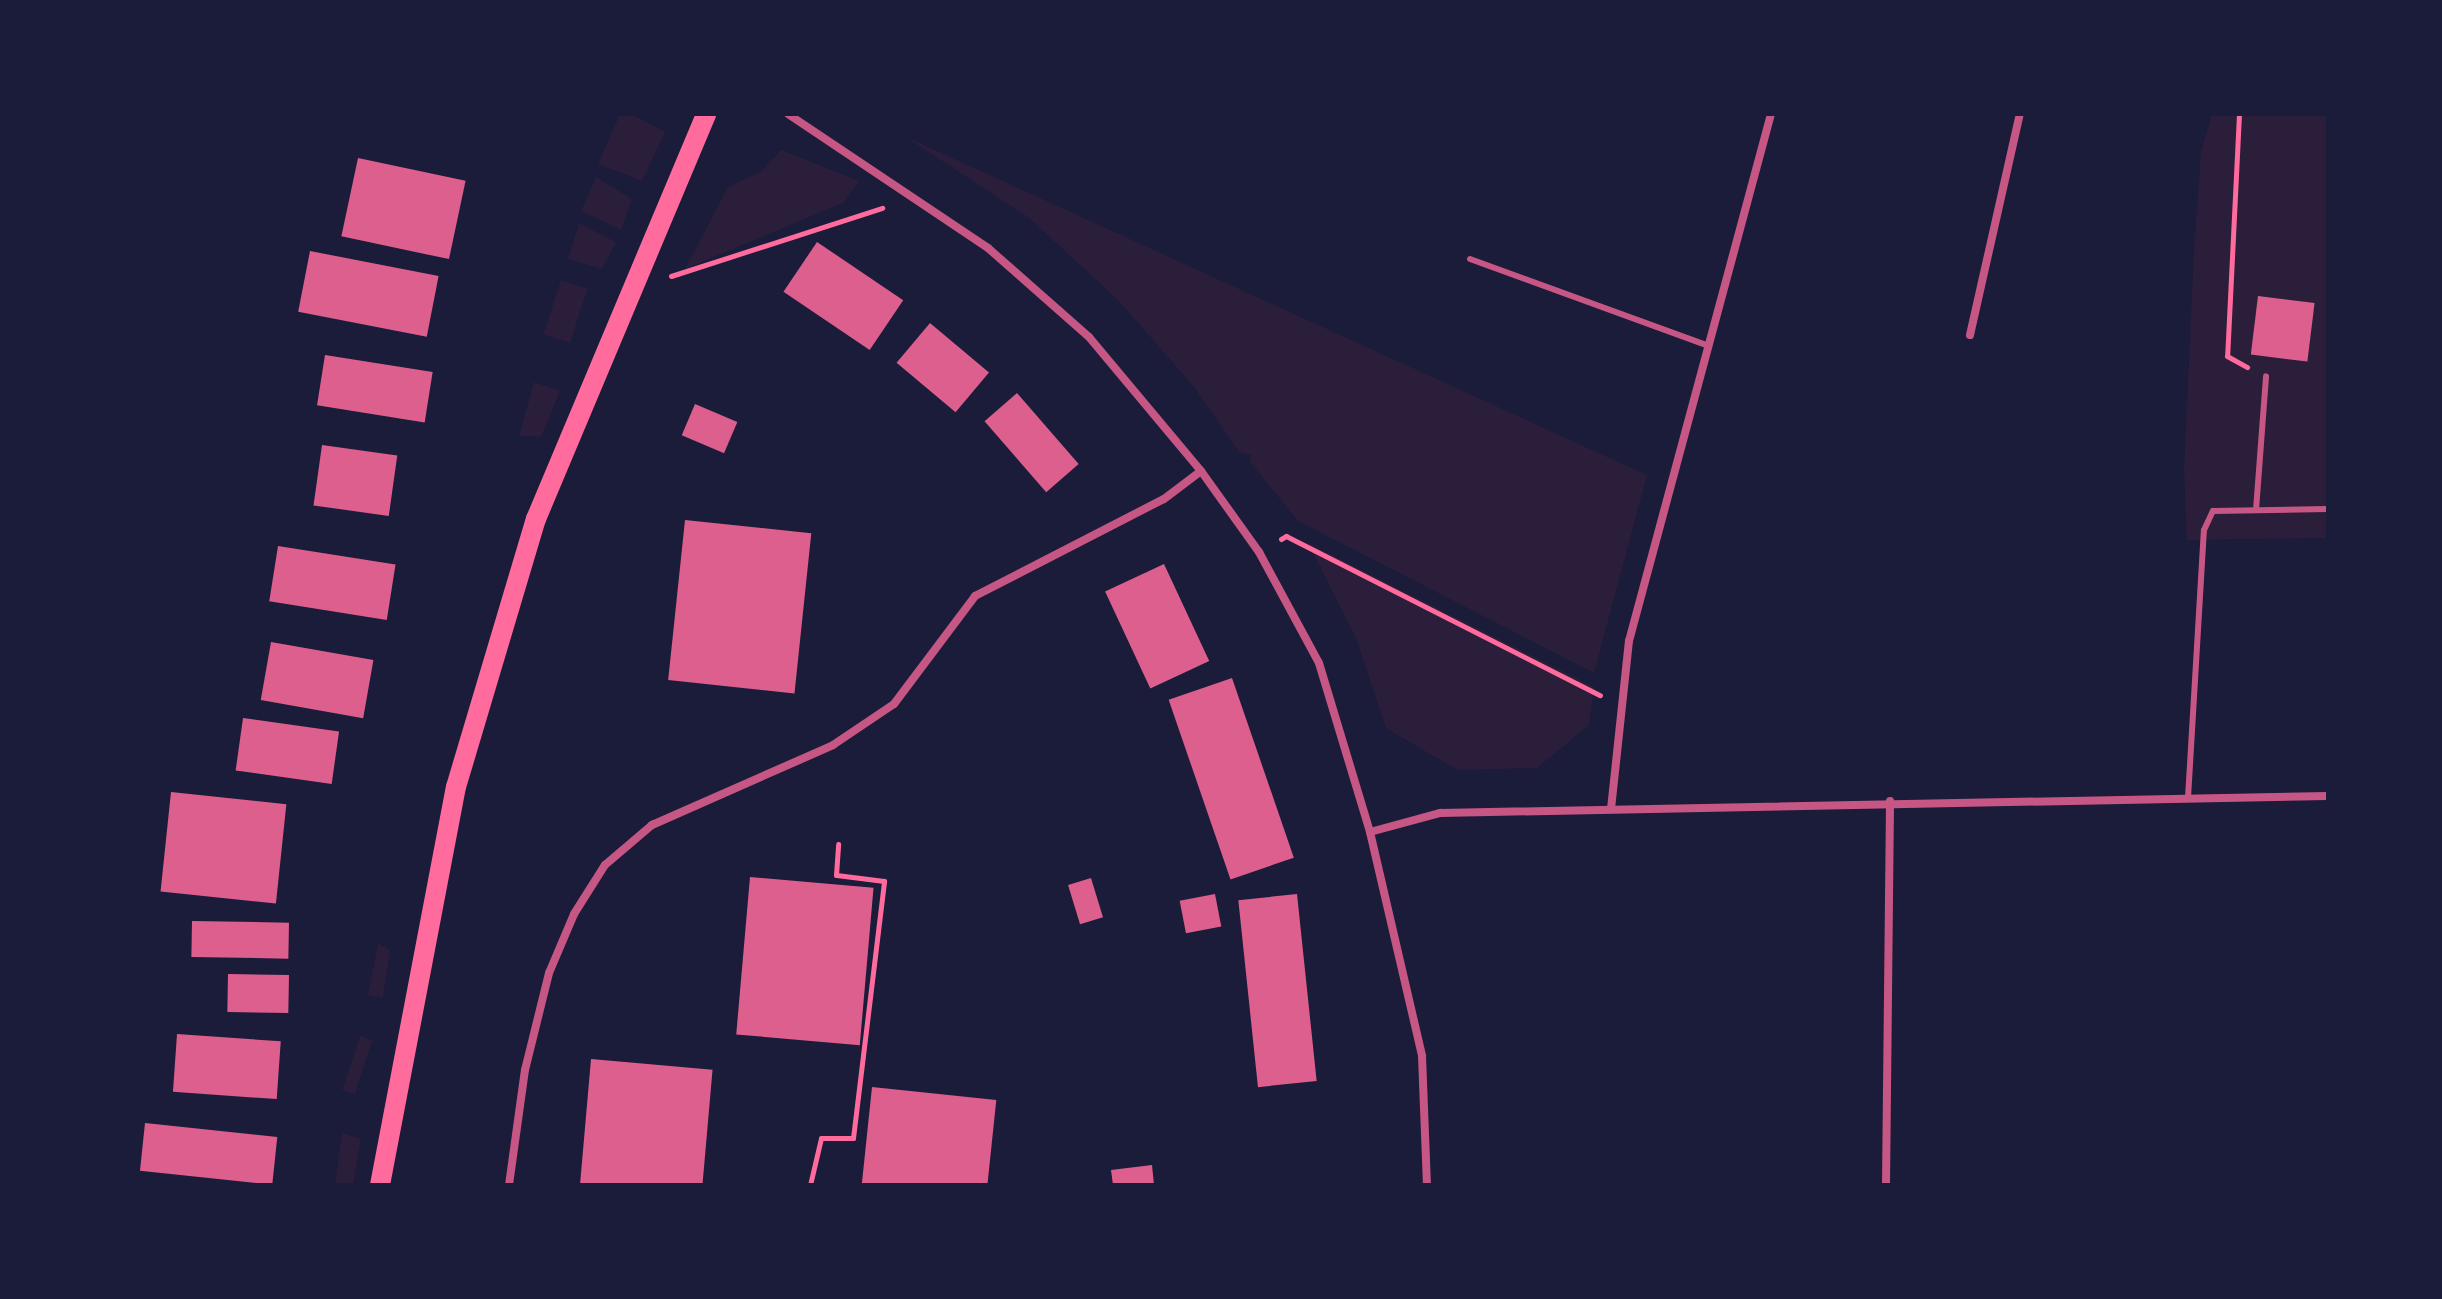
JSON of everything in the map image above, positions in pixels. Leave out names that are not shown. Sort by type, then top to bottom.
[{"type":"main road","points":[[380,1185],[456,787],[536,519],[706,114]]},
{"type":"street","points":[[788,114],[918,197],[988,248],[1089,337],[1201,471],[1259,552],[1319,663],[1370,832],[1422,1056],[1427,1185]]},
{"type":"street","points":[[1611,809],[1629,641],[1771,114]]},
{"type":"street","points":[[1970,335],[2020,114]]},
{"type":"street","points":[[509,1185],[525,1070],[549,973],[574,914],[605,865],[652,825],[833,745],[894,704],[975,596],[1164,499],[1201,471]]},
{"type":"street","points":[[1370,832],[1440,813],[1890,801],[2328,796]]},
{"type":"street","points":[[1886,1185],[1890,801]]},
{"type":"lane","points":[[1470,259],[1709,346]]},
{"type":"lane","points":[[2256,510],[2266,376]]},
{"type":"lane","points":[[2188,798],[2204,530],[2213,511],[2328,509]]},
{"type":"path","points":[[2239,114],[2227,356],[2266,376]]},
{"type":"path","points":[[631,288],[918,197]]},
{"type":"path","points":[[1259,552],[1286,536],[1622,706]]},
{"type":"path","points":[[810,1185],[821,1138],[853,1138],[884,881],[836,875],[838,844]]},
{"type":"shaded area","points":[[620,114],[632,114],[665,132],[642,181],[598,164]]},
{"type":"shaded area","points":[[2212,114],[2328,114],[2328,538],[2187,540],[2184,471],[2194,250],[2201,151]]},
{"type":"shaded area","points":[[904,136],[1647,475],[1594,673],[1298,521],[1250,462],[1251,455],[1239,452],[1194,387],[1119,301],[1028,217]]},
{"type":"shaded area","points":[[781,150],[859,181],[843,203],[685,269],[728,187],[762,171]]},
{"type":"shaded area","points":[[596,177],[632,199],[621,230],[581,211]]},
{"type":"shaded area","points":[[579,223],[616,242],[602,269],[568,259]]},
{"type":"shaded area","points":[[561,280],[588,289],[570,343],[543,334]]},
{"type":"shaded area","points":[[534,382],[560,391],[541,437],[519,436]]},
{"type":"shaded area","points":[[1308,543],[1594,687],[1589,725],[1537,768],[1457,770],[1386,728],[1356,638]]},
{"type":"shaded area","points":[[378,943],[390,950],[383,998],[368,995]]},
{"type":"shaded area","points":[[360,1036],[372,1040],[355,1094],[342,1090]]},
{"type":"shaded area","points":[[342,1133],[361,1139],[353,1185],[335,1185]]},
{"type":"building","points":[[358,158],[466,181],[449,259],[341,236]]},
{"type":"building","points":[[817,242],[903,300],[870,350],[783,292]]},
{"type":"building","points":[[310,251],[439,276],[427,337],[298,312]]},
{"type":"building","points":[[2258,296],[2315,303],[2307,362],[2251,355]]},
{"type":"building","points":[[930,323],[989,372],[956,412],[897,363]]},
{"type":"building","points":[[325,355],[433,372],[425,422],[317,405]]},
{"type":"building","points":[[1017,393],[1079,464],[1046,492],[985,421]]},
{"type":"building","points":[[695,404],[737,422],[724,453],[682,435]]},
{"type":"building","points":[[322,445],[397,456],[389,516],[314,505]]},
{"type":"building","points":[[685,520],[811,533],[794,693],[668,680]]},
{"type":"building","points":[[278,546],[396,565],[387,620],[269,601]]},
{"type":"building","points":[[1164,564],[1209,661],[1150,688],[1105,591]]},
{"type":"building","points":[[271,642],[373,660],[363,718],[261,700]]},
{"type":"building","points":[[1232,678],[1294,858],[1231,879],[1169,700]]},
{"type":"building","points":[[243,718],[339,731],[332,784],[236,770]]},
{"type":"building","points":[[171,792],[286,804],[276,904],[161,891]]},
{"type":"building","points":[[750,877],[874,888],[860,1045],[736,1034]]},
{"type":"building","points":[[1091,878],[1103,917],[1080,924],[1068,885]]},
{"type":"building","points":[[1215,894],[1221,926],[1186,933],[1180,901]]},
{"type":"building","points":[[1297,894],[1317,1081],[1258,1087],[1238,900]]},
{"type":"building","points":[[192,921],[289,923],[288,959],[191,957]]},
{"type":"building","points":[[228,974],[289,975],[288,1013],[227,1012]]},
{"type":"building","points":[[177,1034],[281,1041],[277,1099],[173,1092]]},
{"type":"building","points":[[591,1059],[713,1070],[702,1185],[580,1185]]},
{"type":"building","points":[[872,1087],[996,1100],[987,1185],[862,1184]]},
{"type":"building","points":[[145,1123],[277,1137],[272,1185],[140,1171]]},
{"type":"building","points":[[1152,1165],[1154,1185],[1113,1185],[1111,1170]]}]
